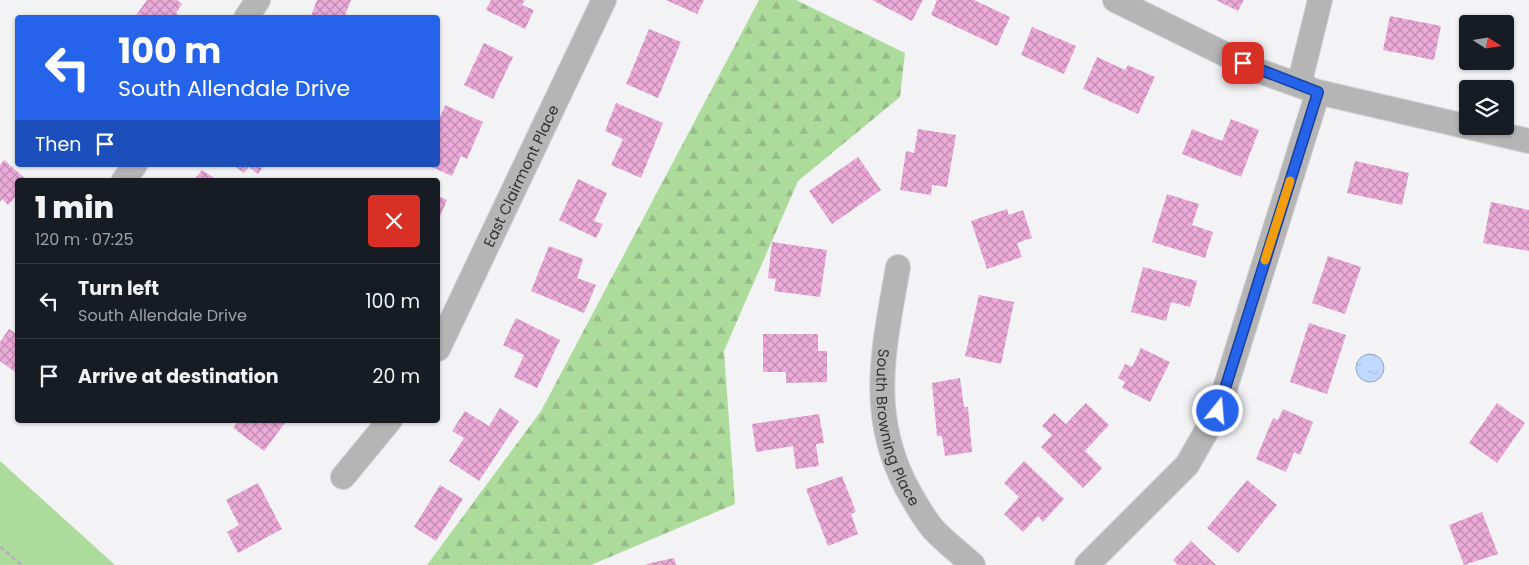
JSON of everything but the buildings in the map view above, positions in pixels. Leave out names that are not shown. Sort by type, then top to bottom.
[{"type":"street","points":[[248,15],[258,0]]},
{"type":"street","name":"East Clairmont Place","points":[[440,345],[604,0]]},
{"type":"street","points":[[1114,0],[1259,70],[1308,88],[1529,141]]},
{"type":"street","points":[[1087,565],[1187,465],[1218,411],[1308,88],[1320,0]]},
{"type":"street","points":[[125,178],[134,167]]},
{"type":"street","name":"South Browning Place","points":[[898,267],[886,333],[881,392],[887,439],[895,462],[917,506],[933,528],[973,565]]},
{"type":"street","points":[[343,477],[388,423]]},
{"type":"path","points":[[0,547],[22,565]]},
{"type":"green space","points":[[759,0],[796,0],[905,53],[900,97],[798,181],[724,351],[735,504],[591,565],[427,565],[541,411]]},
{"type":"green space","points":[[0,461],[115,565],[0,565]]},
{"type":"water","points":[[1370,354],[1380,358],[1384,368],[1380,378],[1370,382],[1360,378],[1356,368],[1360,358]]},
{"type":"slow traffic","points":[[1265,260],[1290,181]]},
{"type":"route","points":[[1218,411],[1318,92],[1243,63]]}]
